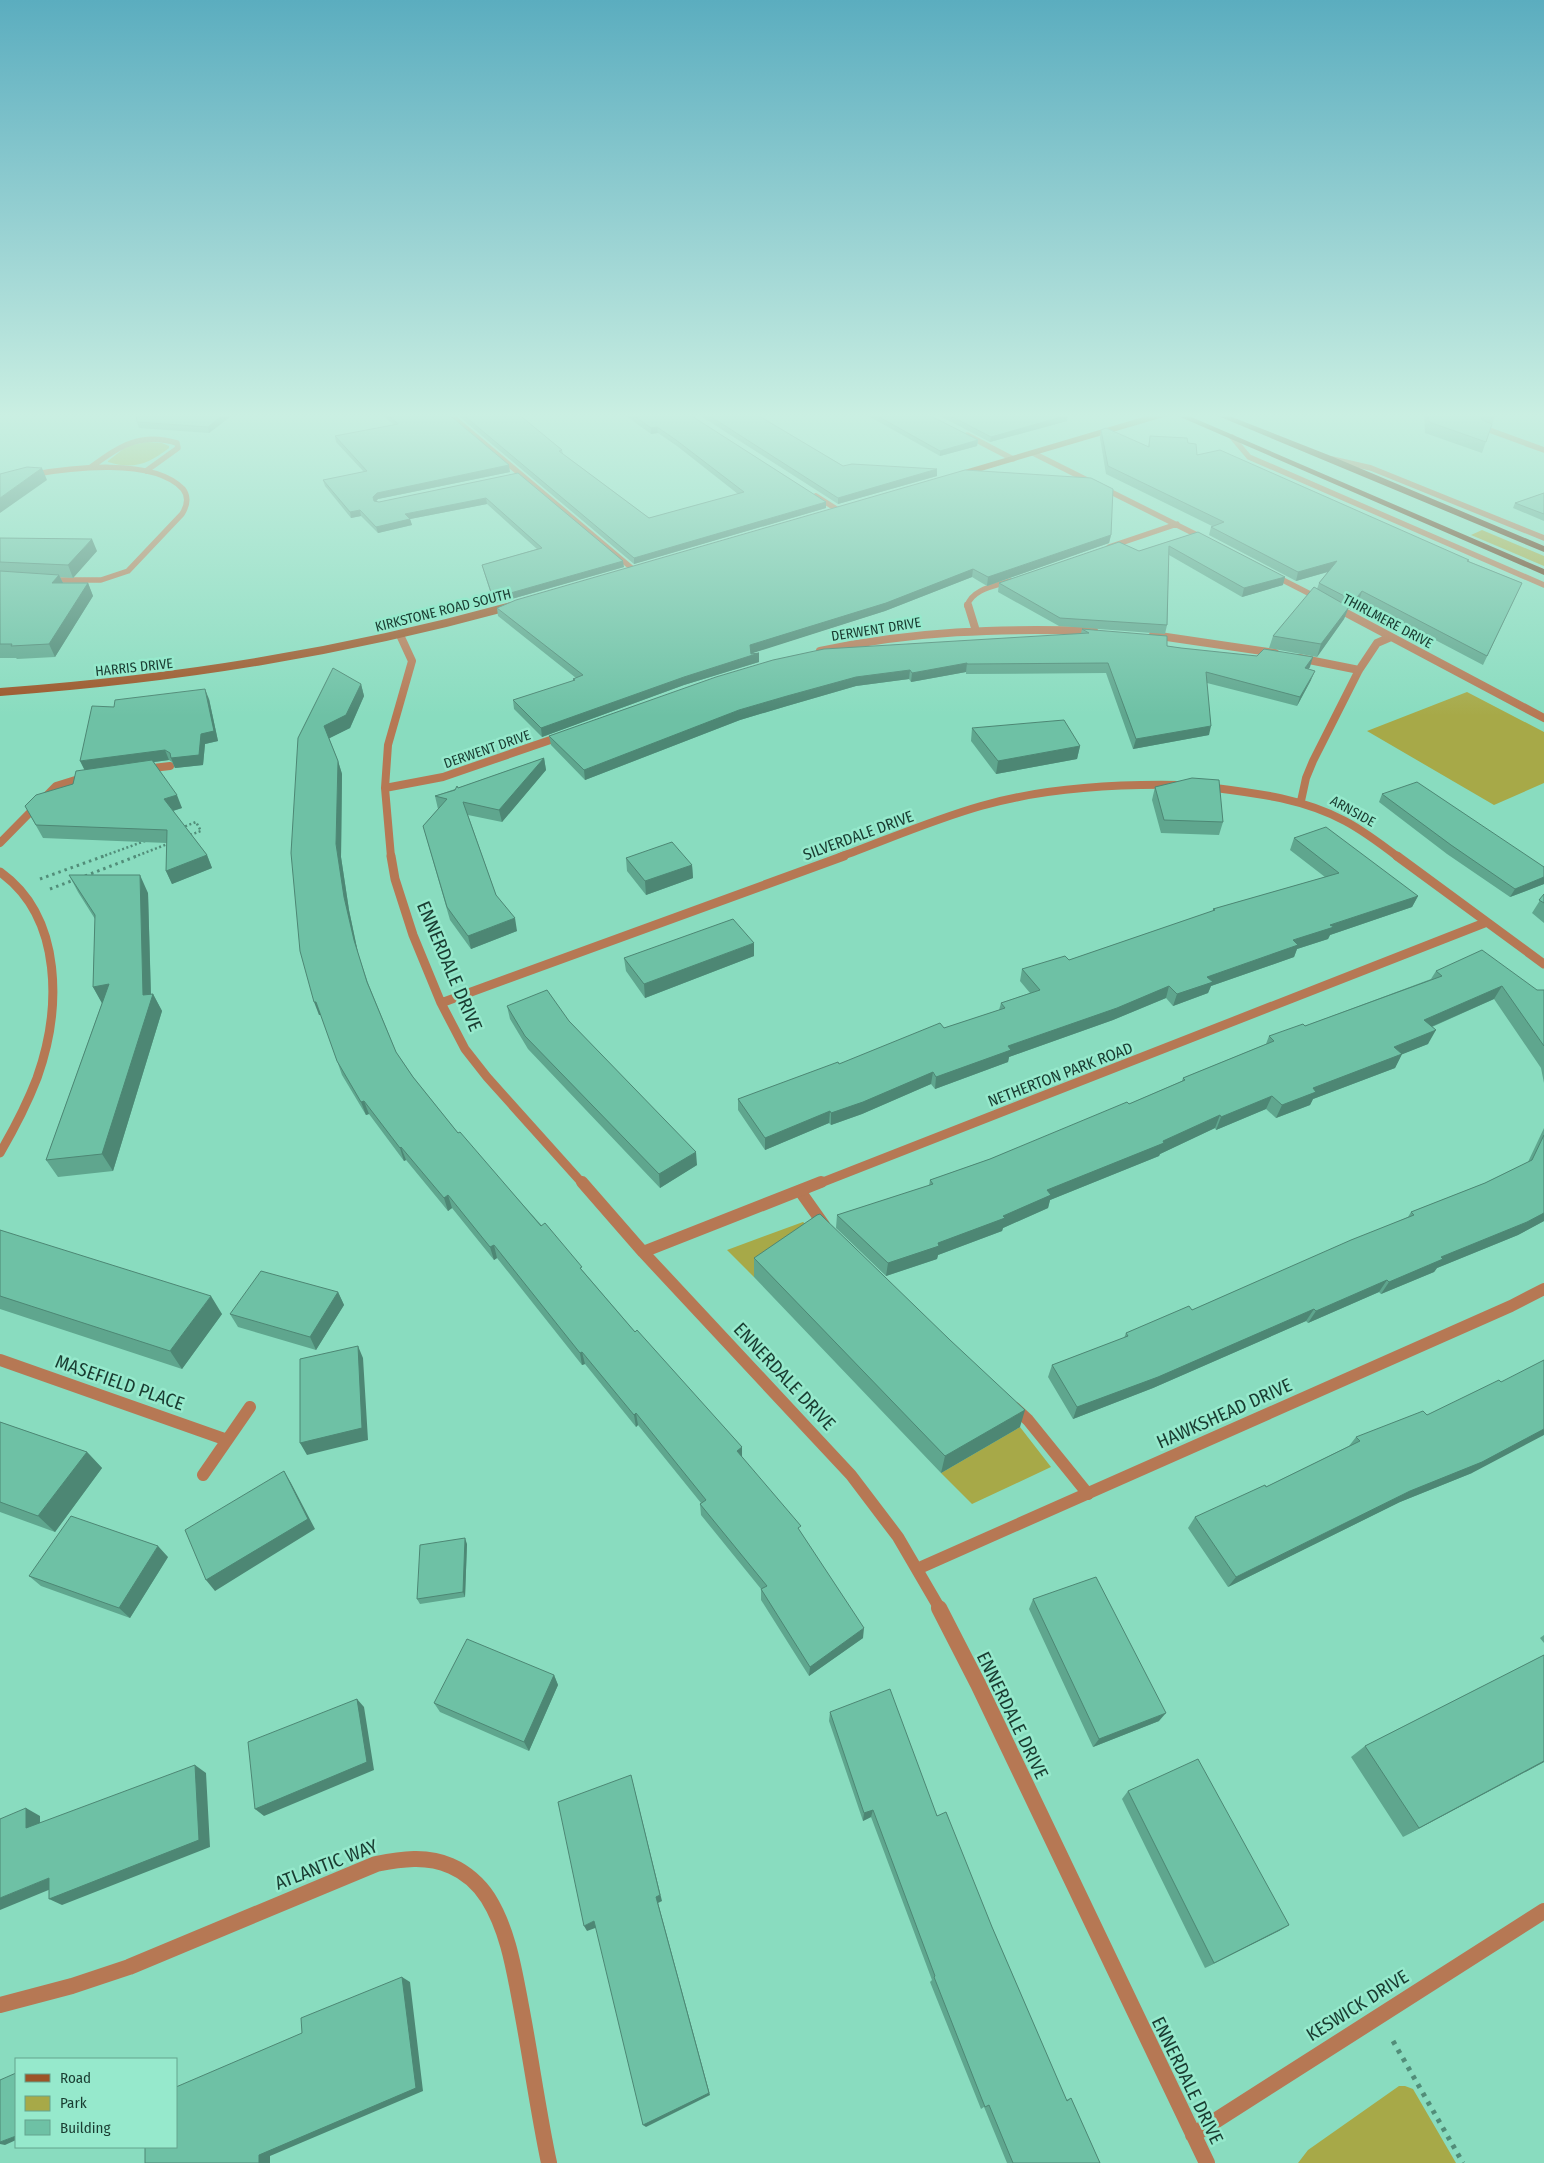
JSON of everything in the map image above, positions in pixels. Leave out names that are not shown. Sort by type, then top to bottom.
[{"type":"highway","points":[[1409,514],[1544,572]]},
{"type":"highway","points":[[1461,514],[1544,549]]},
{"type":"street","points":[[36,580],[101,580],[121,574],[135,567],[182,514]]},
{"type":"street","points":[[568,514],[634,570]]},
{"type":"street","points":[[1157,514],[1211,542]]},
{"type":"street","points":[[1381,514],[1544,585]]},
{"type":"street","points":[[1485,514],[1544,538]]},
{"type":"street","points":[[1104,549],[1177,524]]},
{"type":"street","points":[[624,573],[643,568]]},
{"type":"street","name":"THIRLMERE DRIVE","points":[[1263,569],[1323,601]]},
{"type":"street","points":[[976,631],[967,606],[970,598],[980,592],[1016,579]]},
{"type":"street","name":"KIRKSTONE ROAD SOUTH","points":[[270,662],[400,636],[523,602]]},
{"type":"street","name":"THIRLMERE DRIVE","points":[[1331,605],[1544,718]]},
{"type":"street","name":"DERWENT DRIVE","points":[[816,652],[898,637],[976,631],[1099,631]]},
{"type":"street","points":[[1145,634],[1282,654]]},
{"type":"street","name":"ENNERDALE DRIVE","points":[[400,636],[408,649],[412,661],[391,729],[385,765],[388,840],[395,879],[413,935],[441,1003],[465,1049],[487,1077],[643,1252],[852,1475],[878,1508],[917,1568],[978,1684],[1207,2163]]},
{"type":"street","points":[[1301,801],[1306,778],[1313,761],[1359,670],[1377,643],[1391,637]]},
{"type":"street","points":[[1291,656],[1359,670]]},
{"type":"street","name":"HARRIS DRIVE","points":[[0,692],[155,678],[270,662]]},
{"type":"street","name":"DERWENT DRIVE","points":[[385,788],[443,777],[571,733]]},
{"type":"street","points":[[134,770],[170,766]]},
{"type":"street","points":[[0,843],[56,786],[98,775]]},
{"type":"street","name":"SILVERDALE DRIVE","points":[[441,1003],[980,806],[1020,796],[1064,789],[1136,785],[1195,786],[1250,792],[1301,801]]},
{"type":"street","name":"ARNSIDE","points":[[1301,801],[1343,818],[1364,831],[1544,964]]},
{"type":"street","points":[[0,872],[18,887],[27,898],[44,932],[53,978],[54,1003],[45,1054],[14,1130],[0,1153]]},
{"type":"street","name":"NETHERTON PARK ROAD","points":[[643,1252],[1487,922]]},
{"type":"street","points":[[800,1191],[828,1232]]},
{"type":"street","name":"HAWKSHEAD DRIVE","points":[[917,1568],[1511,1306],[1544,1289]]},
{"type":"street","name":"MASEFIELD PLACE","points":[[0,1360],[227,1440]]},
{"type":"street","points":[[1006,1400],[1028,1420],[1088,1494]]},
{"type":"street","points":[[203,1475],[250,1407]]},
{"type":"street","name":"ATLANTIC WAY","points":[[0,2004],[64,1988],[129,1967],[376,1864],[405,1858],[428,1858],[450,1866],[469,1878],[487,1896],[499,1919],[518,1987],[549,2163]]},
{"type":"street","name":"KESWICK DRIVE","points":[[1193,2134],[1544,1911]]},
{"type":"path","points":[[178,829],[196,822],[202,831],[183,838]]},
{"type":"path","points":[[18,887],[150,839]]},
{"type":"path","points":[[27,898],[174,842]]},
{"type":"path","points":[[1378,2017],[1463,2163]]},
{"type":"green space","points":[[1482,530],[1544,556],[1544,566],[1471,535]]},
{"type":"green space","points":[[1467,692],[1544,732],[1544,783],[1494,805],[1367,731]]},
{"type":"green space","points":[[803,1222],[818,1233],[754,1277],[727,1250]]},
{"type":"green space","points":[[1020,1427],[1051,1467],[972,1504],[941,1473]]},
{"type":"green space","points":[[1399,2086],[1413,2089],[1456,2163],[1298,2163],[1308,2150]]},
{"type":"building","points":[[364,514],[405,514],[410,519],[376,527]]},
{"type":"building","points":[[504,514],[567,514],[623,561],[493,598],[482,565],[542,548]]},
{"type":"building","points":[[581,514],[644,514],[649,518],[664,514],[785,514],[634,558]]},
{"type":"building","points":[[813,514],[1112,514],[1111,535],[988,577],[973,569],[886,603],[750,645],[751,654],[759,653],[684,677],[541,728],[513,700],[575,680],[573,679],[583,675],[497,608],[516,600]]},
{"type":"building","points":[[1207,514],[1365,514],[1469,560],[1467,561],[1522,583],[1487,656],[1362,591],[1354,601],[1319,583],[1337,561],[1298,572],[1211,527],[1224,522]]},
{"type":"building","points":[[1198,532],[1285,577],[1244,588],[1169,546],[1167,625],[1060,618],[999,583],[1119,542],[1139,551]]},
{"type":"building","points":[[0,538],[92,539],[68,565],[0,562]]},
{"type":"building","points":[[0,571],[59,575],[52,583],[88,583],[49,644],[11,646],[12,644],[0,644]]},
{"type":"building","points":[[1314,587],[1349,607],[1321,644],[1273,636]]},
{"type":"building","points":[[1082,629],[1167,636],[1167,646],[1181,648],[1257,656],[1264,649],[1313,657],[1305,668],[1315,671],[1300,697],[1206,672],[1211,726],[1136,739],[1108,663],[967,663],[912,673],[910,670],[856,677],[739,710],[584,770],[549,736],[716,677],[773,660],[824,649],[1089,633]]},
{"type":"building","points":[[333,668],[361,684],[346,715],[324,726],[338,761],[336,844],[344,897],[354,940],[367,982],[396,1052],[413,1077],[458,1133],[460,1132],[541,1226],[545,1223],[582,1267],[580,1268],[635,1332],[637,1330],[742,1447],[737,1451],[801,1526],[798,1528],[864,1628],[810,1667],[761,1589],[767,1586],[700,1504],[706,1500],[636,1413],[634,1415],[582,1352],[580,1353],[494,1245],[490,1247],[448,1195],[444,1198],[400,1148],[364,1101],[361,1102],[337,1061],[316,1002],[314,1002],[300,951],[291,853],[298,738]]},
{"type":"building","points":[[205,689],[214,731],[201,734],[199,755],[171,758],[170,753],[165,750],[80,761],[92,706],[114,707],[115,700]]},
{"type":"building","points":[[1064,720],[1080,746],[998,761],[972,728]]},
{"type":"building","points":[[544,758],[499,810],[463,802],[496,895],[515,918],[468,936],[447,907],[423,826],[447,799],[435,796],[455,790],[457,786],[458,788]]},
{"type":"building","points":[[152,760],[177,795],[164,799],[207,855],[166,871],[167,830],[36,825],[25,806],[36,795],[73,784],[76,771]]},
{"type":"building","points":[[1192,778],[1219,780],[1223,822],[1164,820],[1155,787]]},
{"type":"building","points":[[1417,782],[1544,867],[1544,877],[1515,889],[1382,794]]},
{"type":"building","points":[[1326,827],[1418,896],[1330,925],[1334,927],[1293,940],[1298,945],[1207,977],[1213,982],[1177,994],[1169,986],[1117,1008],[1008,1046],[1011,1050],[936,1077],[933,1072],[863,1102],[831,1113],[830,1111],[765,1138],[738,1099],[838,1062],[839,1064],[940,1023],[944,1028],[1005,1008],[1001,1003],[1040,990],[1022,969],[1065,956],[1069,960],[1215,910],[1213,909],[1339,873],[1294,838]]},
{"type":"building","points":[[672,842],[692,865],[645,881],[626,858]]},
{"type":"building","points":[[69,875],[140,875],[143,995],[153,994],[102,1154],[46,1160],[109,984],[93,987],[95,915]]},
{"type":"building","points":[[1544,894],[1544,903],[1539,900]]},
{"type":"building","points":[[733,919],[754,943],[644,984],[624,958]]},
{"type":"building","points":[[1482,950],[1537,990],[1544,990],[1544,1046],[1502,986],[1424,1020],[1436,1030],[1394,1047],[1402,1054],[1313,1088],[1316,1092],[1282,1105],[1272,1096],[1221,1117],[1220,1115],[1163,1141],[1164,1143],[1047,1190],[1051,1195],[1003,1216],[1005,1218],[938,1243],[939,1246],[888,1263],[837,1215],[933,1184],[930,1180],[990,1159],[1127,1102],[1129,1104],[1185,1080],[1183,1078],[1274,1041],[1269,1036],[1303,1024],[1305,1026],[1442,976],[1436,971]]},
{"type":"building","points":[[547,990],[569,1021],[696,1152],[659,1174],[525,1036],[507,1006]]},
{"type":"building","points":[[1544,1135],[1544,1213],[1527,1222],[1441,1257],[1443,1259],[1389,1282],[1387,1280],[1316,1311],[1314,1309],[1158,1377],[1077,1407],[1052,1365],[1128,1336],[1126,1333],[1189,1306],[1192,1310],[1351,1240],[1414,1215],[1411,1212],[1485,1183],[1532,1160]]},
{"type":"building","points":[[820,1214],[1025,1410],[945,1456],[754,1258]]},
{"type":"building","points":[[0,1230],[211,1296],[170,1351],[0,1296]]},
{"type":"building","points":[[261,1271],[338,1292],[310,1337],[230,1314]]},
{"type":"building","points":[[358,1346],[362,1428],[300,1443],[300,1359]]},
{"type":"building","points":[[1544,1360],[1544,1429],[1482,1462],[1410,1491],[1236,1577],[1195,1517],[1265,1485],[1266,1487],[1360,1441],[1356,1437],[1423,1411],[1427,1415],[1499,1380],[1501,1382]]},
{"type":"building","points":[[0,1422],[87,1452],[38,1516],[0,1502]]},
{"type":"building","points":[[284,1471],[308,1519],[206,1580],[185,1530]]},
{"type":"building","points":[[71,1516],[158,1546],[119,1608],[29,1576]]},
{"type":"building","points":[[465,1538],[463,1592],[417,1599],[420,1545]]},
{"type":"building","points":[[1096,1577],[1166,1713],[1099,1739],[1033,1599]]},
{"type":"building","points":[[467,1639],[554,1675],[524,1742],[434,1703]]},
{"type":"building","points":[[1544,1655],[1544,1761],[1419,1828],[1365,1746]]},
{"type":"building","points":[[890,1689],[937,1816],[946,1812],[992,1927],[1067,2101],[1071,2098],[1100,2163],[1013,2163],[989,2105],[985,2107],[934,1977],[873,1810],[864,1813],[830,1712]]},
{"type":"building","points":[[357,1699],[367,1762],[255,1809],[248,1742]]},
{"type":"building","points":[[1198,1759],[1289,1925],[1214,1963],[1128,1791]]},
{"type":"building","points":[[195,1765],[199,1840],[49,1899],[49,1878],[0,1898],[0,1819],[26,1808],[26,1828]]},
{"type":"building","points":[[631,1775],[660,1895],[656,1897],[709,2093],[643,2125],[594,1921],[584,1926],[558,1802]]},
{"type":"building","points":[[402,1977],[416,2088],[259,2155],[259,2163],[145,2163],[145,2148],[178,2148],[178,2086],[302,2033],[301,2018]]},
{"type":"building","points":[[15,2073],[15,2136],[0,2142],[0,2080]]}]
